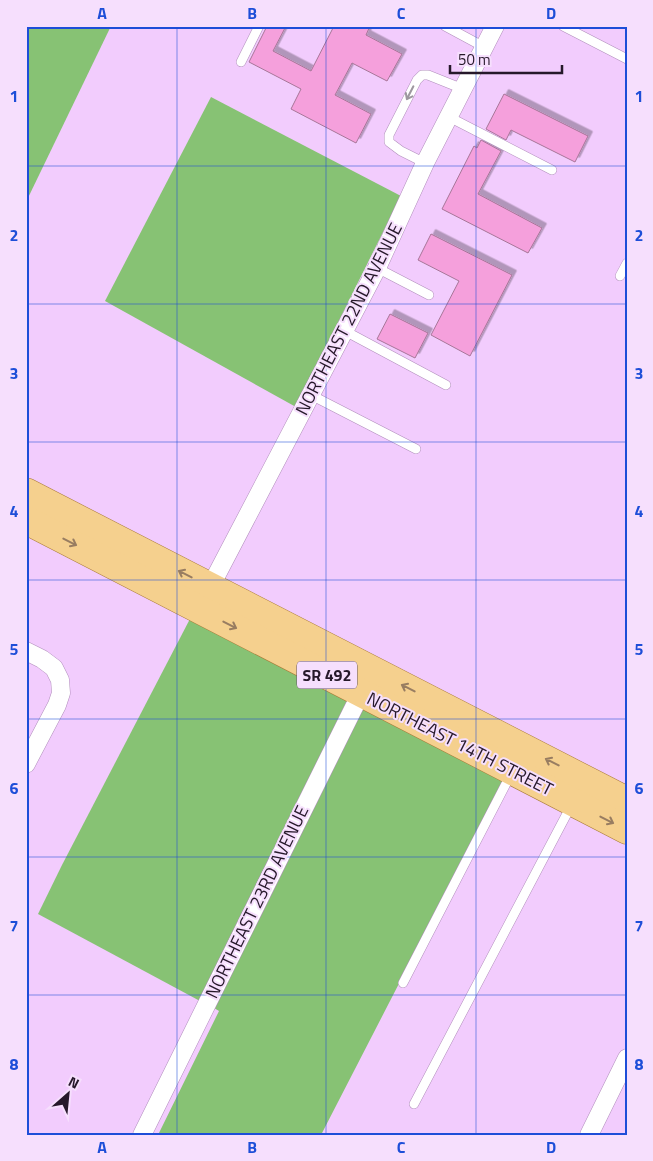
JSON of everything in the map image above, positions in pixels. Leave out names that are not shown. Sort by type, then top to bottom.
[{"type":"main road","name":"NORTHEAST 14TH STREET","points":[[26,492],[205,598],[579,791],[627,830]]},
{"type":"main road","name":"NORTHEAST 14TH STREET","points":[[26,520],[205,598]]},
{"type":"main road","name":"NORTHEAST 14TH STREET","points":[[579,791],[627,801]]},
{"type":"street","name":"NORTHEAST 22ND AVENUE","points":[[205,598],[377,268],[425,163],[495,26]]},
{"type":"street","points":[[26,651],[54,668],[60,680],[61,693],[57,705],[26,764]]},
{"type":"street","name":"NORTHEAST 23RD AVENUE","points":[[142,1135],[367,681]]},
{"type":"street","points":[[589,1135],[627,1058]]},
{"type":"lane","points":[[240,62],[260,26]]},
{"type":"lane","points":[[445,26],[484,47]]},
{"type":"lane","points":[[563,26],[627,59]]},
{"type":"lane","points":[[425,163],[401,151],[389,142],[389,135],[417,80],[422,75],[428,75],[463,89]]},
{"type":"lane","points":[[449,117],[552,170]]},
{"type":"lane","points":[[620,276],[627,262]]},
{"type":"lane","points":[[377,268],[429,295]]},
{"type":"lane","points":[[345,331],[446,385]]},
{"type":"lane","points":[[311,395],[416,449]]},
{"type":"lane","points":[[403,983],[519,759]]},
{"type":"lane","points":[[414,1104],[579,791]]},
{"type":"green space","points":[[26,26],[111,26],[26,202]]},
{"type":"green space","points":[[211,97],[401,196],[296,407],[105,301]]},
{"type":"green space","points":[[192,615],[350,697],[200,1001],[38,914]]},
{"type":"green space","points":[[364,704],[504,777],[492,803],[321,1135],[158,1135],[219,1011],[214,1008]]},
{"type":"building","points":[[267,26],[286,26],[273,51],[311,71],[334,26],[370,26],[366,35],[402,54],[387,81],[352,63],[335,95],[371,114],[356,143],[291,109],[301,89],[249,62]]},
{"type":"building","points":[[504,94],[588,136],[575,162],[511,130],[506,140],[486,129]]},
{"type":"building","points":[[481,140],[501,151],[478,194],[542,228],[528,253],[442,209],[474,146],[477,148]]},
{"type":"building","points":[[431,234],[512,275],[470,356],[431,335],[459,281],[418,260]]},
{"type":"building","points":[[390,314],[428,333],[415,358],[377,339]]}]
